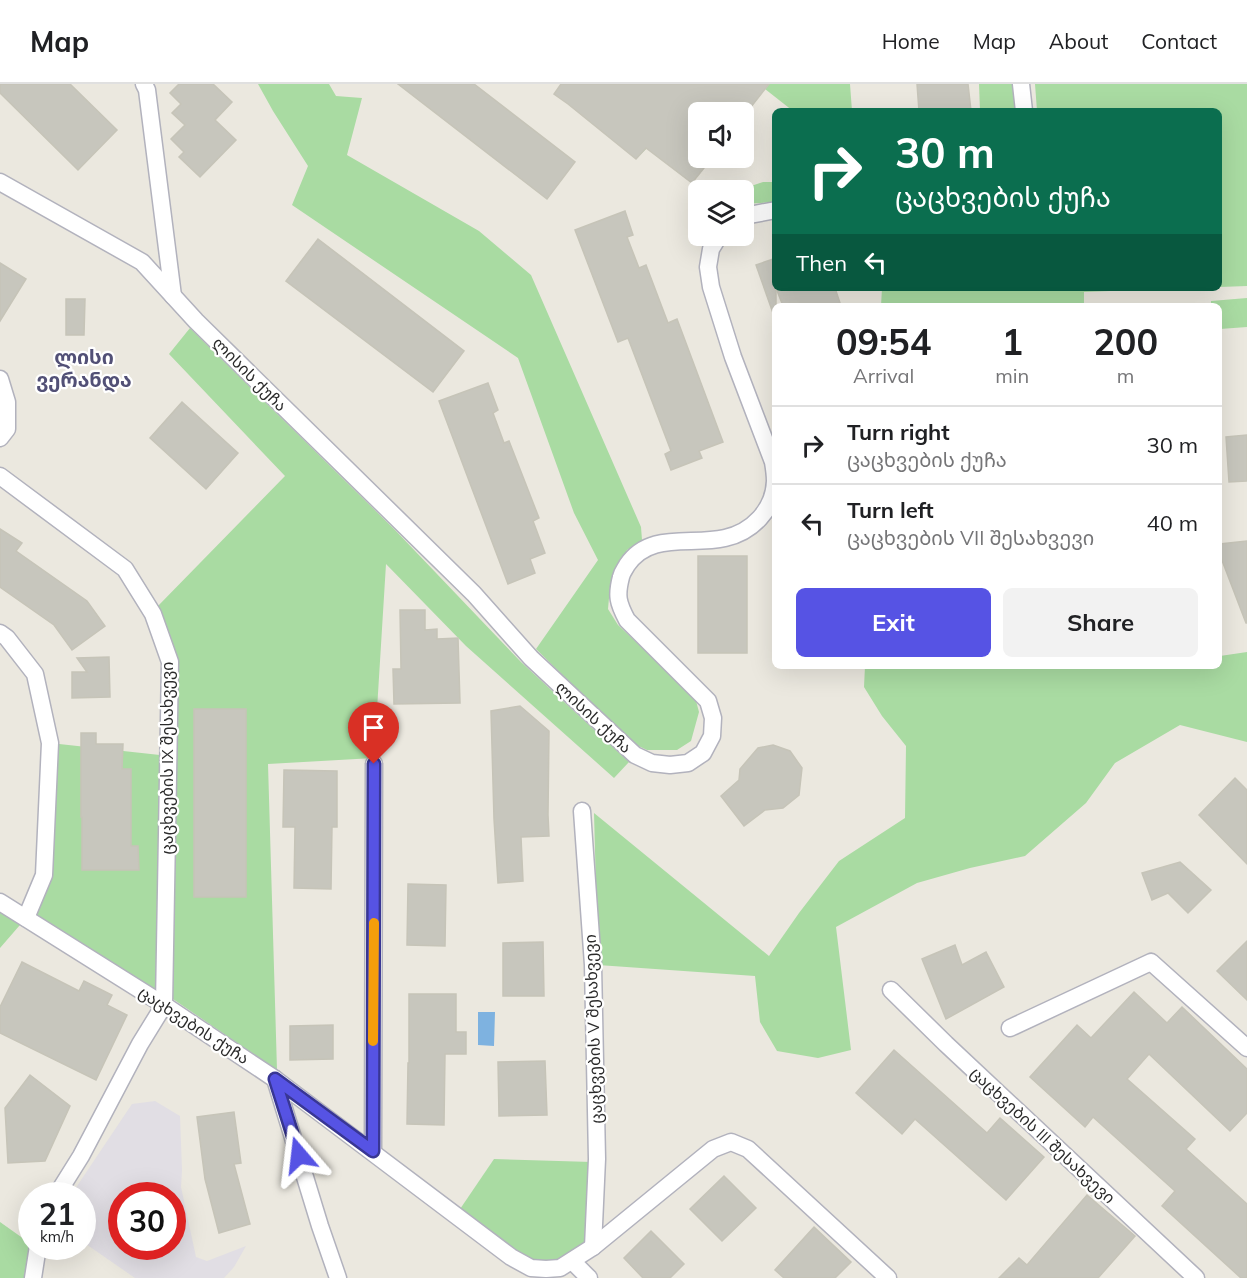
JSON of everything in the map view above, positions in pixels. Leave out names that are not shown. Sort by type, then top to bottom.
[{"type":"street","points":[[144,84],[147,90],[173,296]]},
{"type":"street","points":[[1021,84],[1024,108]]},
{"type":"street","name":"ლისის ქუჩა","points":[[0,182],[142,262],[204,329],[474,594],[531,658],[635,755],[652,763],[670,765],[688,763],[703,753],[712,736],[713,718],[708,701],[627,620],[619,605],[618,590],[622,573],[634,555],[648,547],[664,542],[696,542],[726,538],[747,529],[763,516],[772,499]]},
{"type":"street","points":[[754,214],[772,211]]},
{"type":"street","name":"ლისის ქუჩა","points":[[713,246],[708,267],[711,287],[733,357],[772,459]]},
{"type":"street","points":[[0,380],[7,402],[7,429],[0,438]]},
{"type":"street","name":"ცაცხვების IX შესახვევი","points":[[0,476],[125,569],[153,614],[170,663],[164,1005]]},
{"type":"street","points":[[0,633],[7,638],[34,674],[51,743],[44,875],[26,918]]},
{"type":"street","points":[[373,1151],[374,764]]},
{"type":"street","name":"ცაცხვების V შესახვევი","points":[[582,812],[593,965],[597,1159],[593,1247]]},
{"type":"street","name":"ცაცხვების ქუჩა","points":[[0,902],[164,1005],[275,1079],[511,1257],[531,1268],[560,1268],[572,1261],[593,1247],[713,1149],[731,1142],[748,1149],[888,1278]]},
{"type":"street","points":[[1010,1028],[1151,962],[1247,1048]]},
{"type":"street","name":"ცაცხვების III შესახვევი","points":[[891,990],[1196,1278]]},
{"type":"street","points":[[65,1182],[81,1156],[140,1044],[164,1005]]},
{"type":"street","points":[[275,1079],[338,1278]]},
{"type":"street","points":[[33,1278],[36,1260]]},
{"type":"street","points":[[572,1261],[589,1278]]},
{"type":"shaded area","points":[[155,1101],[180,1116],[181,1182],[108,1182],[108,1259],[96,1251],[96,1182],[80,1182],[132,1104]]},
{"type":"shaded area","points":[[186,1210],[196,1257],[207,1261],[246,1246],[234,1267],[224,1278],[135,1278],[109,1260],[186,1260]]},
{"type":"green space","points":[[258,84],[329,84],[336,96],[362,98],[347,155],[479,231],[531,275],[641,527],[642,540],[627,550],[610,587],[608,609],[618,625],[695,697],[699,712],[691,741],[677,750],[647,750],[632,743],[536,649],[598,560],[574,513],[518,358],[292,205],[308,166]]},
{"type":"green space","points":[[584,84],[850,84],[852,108],[789,108],[765,89],[754,103],[688,102],[688,168],[704,168],[694,180],[688,180],[647,148],[636,159]]},
{"type":"green space","points":[[979,84],[1014,84],[1016,108],[980,108]]},
{"type":"green space","points":[[1035,84],[1247,84],[1247,286],[1222,287],[1222,108],[1037,108]]},
{"type":"green space","points":[[772,182],[772,202],[754,203],[754,185]]},
{"type":"green space","points":[[882,291],[1110,291],[1084,292],[1084,303],[881,303]]},
{"type":"green space","points":[[1247,298],[1247,327],[1222,329],[1222,303],[1211,303],[1211,301]]},
{"type":"green space","points":[[190,328],[395,530],[521,662],[629,762],[614,778],[466,646],[386,564],[374,758],[268,764],[277,1070],[170,997],[177,661],[157,607],[285,476],[169,354]]},
{"type":"green space","points":[[1247,652],[1247,742],[1180,725],[1115,763],[1086,803],[1025,856],[917,883],[836,927],[851,1050],[818,1058],[777,1051],[760,1022],[755,976],[598,965],[594,813],[769,956],[839,861],[905,818],[906,746],[882,716],[864,687],[865,669],[1222,669],[1222,656]]},
{"type":"green space","points":[[50,743],[169,756],[164,1005],[26,918],[44,875]]},
{"type":"green space","points":[[0,902],[26,918],[0,948]]},
{"type":"green space","points":[[494,1159],[592,1162],[593,1247],[546,1269],[456,1215]]},
{"type":"green space","points":[[0,1222],[18,1235],[18,1260],[31,1260],[31,1278],[0,1278]]},
{"type":"water","points":[[478,1012],[495,1012],[494,1046],[478,1045]]},
{"type":"building","points":[[0,84],[70,84],[117,130],[78,170],[0,93]]},
{"type":"building","points":[[179,84],[213,84],[232,102],[215,120],[236,140],[200,177],[179,157],[184,152],[171,139],[185,125],[172,113],[181,104],[170,93]]},
{"type":"building","points":[[398,84],[474,84],[575,162],[547,199]]},
{"type":"building","points":[[561,84],[769,84],[754,103],[688,102],[688,168],[704,168],[694,180],[688,180],[646,148],[636,159],[554,94]]},
{"type":"building","points":[[917,84],[968,84],[971,108],[919,108]]},
{"type":"building","points":[[625,211],[633,235],[627,237],[639,268],[646,265],[668,323],[677,319],[723,442],[699,451],[702,458],[671,470],[665,454],[671,451],[628,338],[618,342],[575,230]]},
{"type":"building","points":[[318,239],[464,351],[433,392],[286,281]]},
{"type":"building","points":[[772,259],[772,291],[776,291],[776,303],[772,303],[772,310],[756,265]]},
{"type":"building","points":[[0,263],[26,279],[0,321]]},
{"type":"building","points":[[777,291],[836,291],[840,303],[782,303]]},
{"type":"building","points":[[66,299],[85,299],[84,335],[66,335]]},
{"type":"building","points":[[488,383],[498,410],[493,413],[504,443],[509,441],[539,518],[533,521],[545,553],[530,559],[535,573],[508,584],[439,401]]},
{"type":"building","points":[[182,402],[238,453],[206,489],[150,438]]},
{"type":"building","points":[[1247,435],[1247,481],[1229,482],[1226,437]]},
{"type":"building","points":[[0,529],[22,543],[16,551],[87,601],[105,626],[72,650],[54,625],[0,587]]},
{"type":"building","points":[[1247,541],[1247,623],[1222,560],[1222,544]]},
{"type":"building","points":[[698,556],[747,556],[747,653],[698,653]]},
{"type":"building","points":[[400,610],[425,610],[425,630],[437,629],[437,639],[458,638],[460,703],[394,704],[393,669],[401,669]]},
{"type":"building","points":[[109,657],[110,697],[72,698],[72,672],[87,672],[77,658]]},
{"type":"building","points":[[520,706],[549,731],[549,836],[521,837],[523,881],[498,883],[491,711]]},
{"type":"building","points":[[194,709],[246,709],[246,897],[194,897]]},
{"type":"building","points":[[81,733],[96,733],[96,744],[123,744],[122,769],[131,769],[131,846],[138,846],[139,870],[82,870]]},
{"type":"building","points":[[773,745],[790,751],[802,768],[799,795],[783,808],[765,810],[744,826],[721,796],[739,780],[740,769],[758,748]]},
{"type":"building","points":[[284,770],[337,771],[337,827],[332,827],[331,889],[294,888],[295,827],[283,827]]},
{"type":"building","points":[[1235,778],[1247,790],[1247,864],[1199,815]]},
{"type":"building","points":[[1180,862],[1211,890],[1188,913],[1168,893],[1152,900],[1142,873]]},
{"type":"building","points":[[408,884],[446,885],[445,946],[407,945]]},
{"type":"building","points":[[1247,941],[1247,1000],[1217,971]]},
{"type":"building","points":[[543,942],[544,996],[503,996],[503,943]]},
{"type":"building","points":[[955,945],[962,965],[986,952],[1004,987],[946,1019],[922,959]]},
{"type":"building","points":[[22,962],[79,991],[84,981],[112,995],[107,1005],[127,1015],[96,1080],[0,1033],[0,1007]]},
{"type":"building","points":[[1134,992],[1167,1023],[1182,1007],[1247,1069],[1247,1113],[1230,1131],[1149,1054],[1127,1079],[1195,1139],[1186,1149],[1247,1204],[1247,1278],[1241,1278],[1162,1206],[1175,1191],[1093,1117],[1085,1127],[1030,1077],[1077,1025],[1091,1038]]},
{"type":"building","points":[[409,994],[456,994],[456,1032],[466,1032],[466,1054],[445,1054],[444,1125],[407,1124]]},
{"type":"building","points":[[333,1025],[333,1059],[290,1060],[290,1026]]},
{"type":"building","points":[[894,1050],[987,1133],[1000,1118],[1044,1157],[1006,1200],[915,1119],[902,1134],[856,1093]]},
{"type":"building","points":[[545,1061],[547,1115],[499,1116],[498,1062]]},
{"type":"building","points":[[30,1075],[70,1106],[45,1161],[8,1163],[5,1108]]},
{"type":"building","points":[[234,1112],[241,1163],[234,1164],[250,1224],[219,1233],[205,1179],[197,1117]]},
{"type":"building","points":[[724,1176],[756,1208],[722,1241],[690,1209]]},
{"type":"building","points":[[1087,1195],[1135,1236],[1098,1278],[999,1278],[1019,1258],[1027,1265]]},
{"type":"building","points":[[814,1227],[851,1262],[835,1278],[784,1278],[775,1270]]},
{"type":"building","points":[[651,1231],[684,1264],[670,1278],[643,1278],[624,1258]]},
{"type":"slow traffic","points":[[373,1041],[374,923]]},
{"type":"district","name":"ლისი ვერანდა","points":[[84,368]]},
{"type":"route","points":[[299,1155],[275,1079],[373,1151],[374,764]]}]
